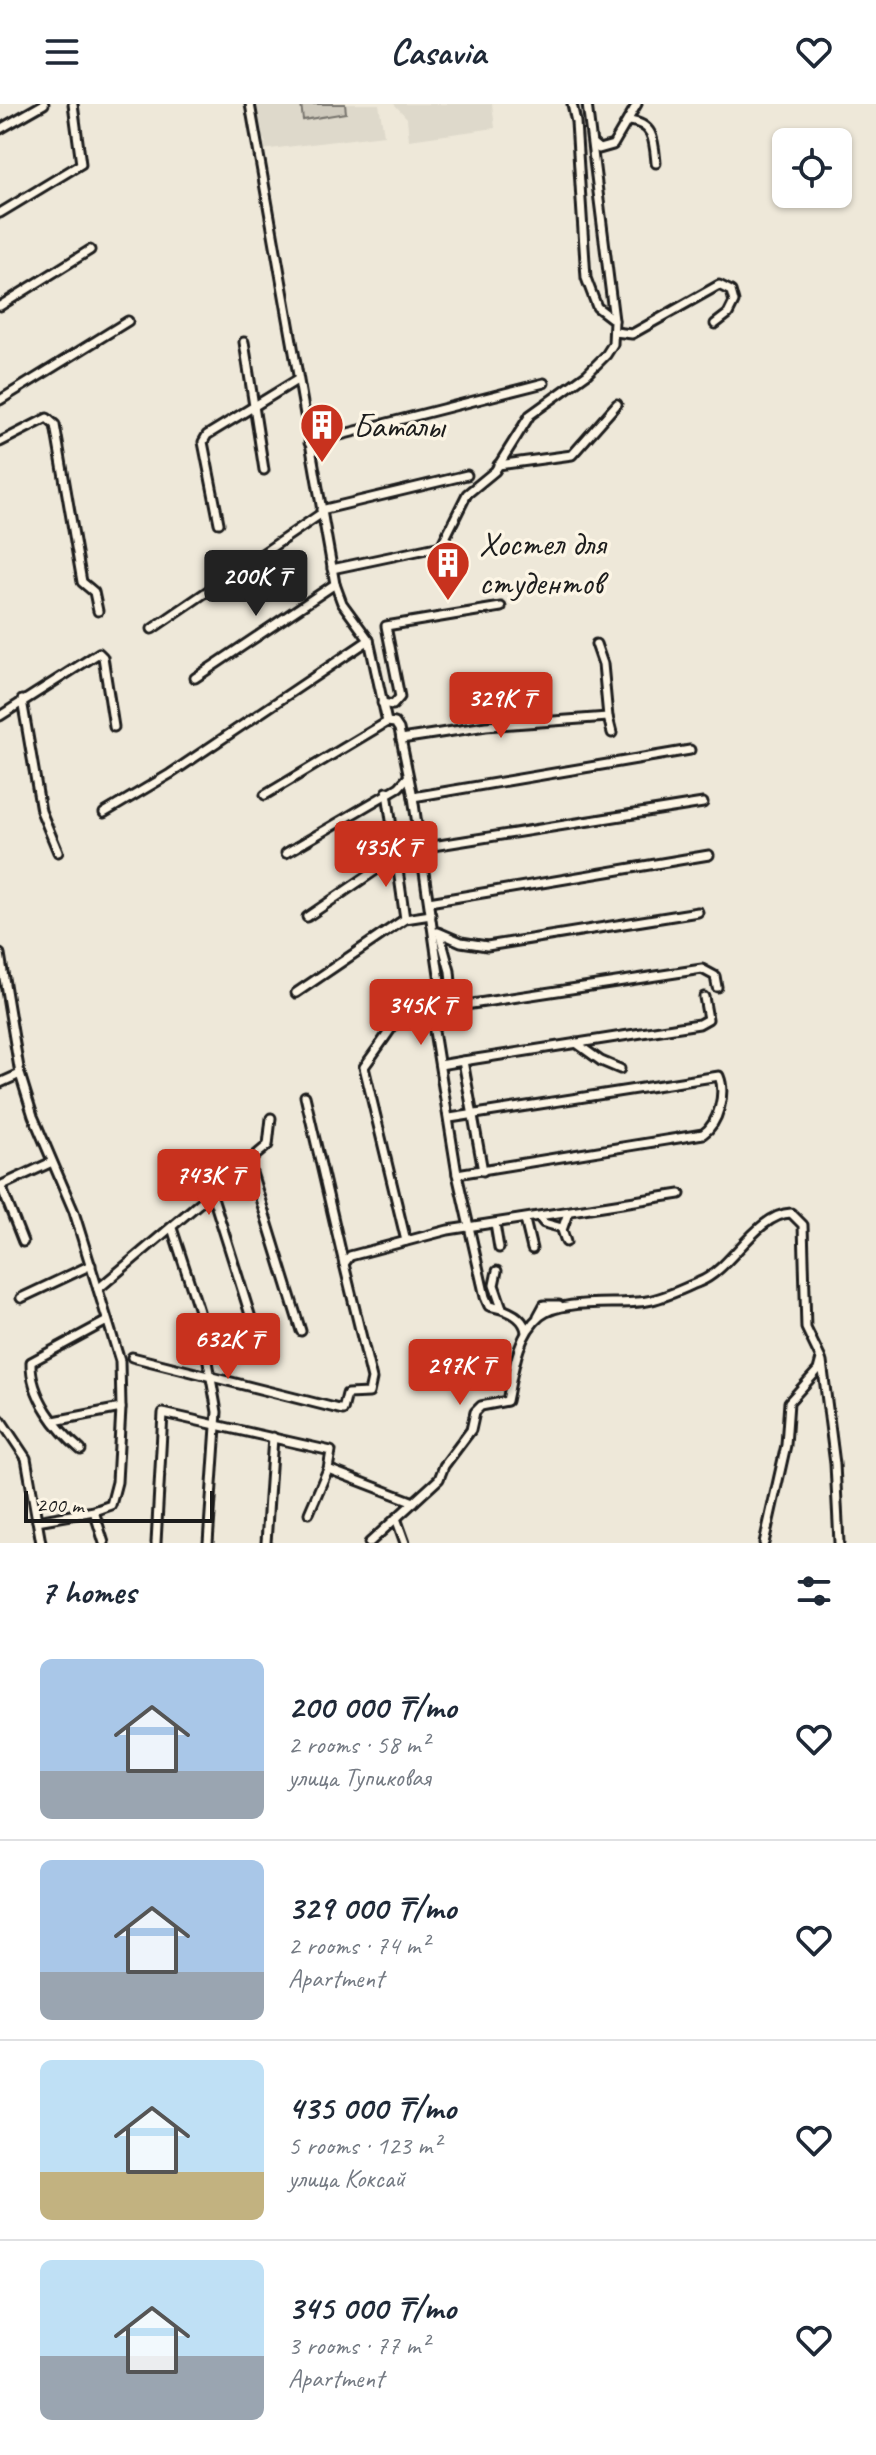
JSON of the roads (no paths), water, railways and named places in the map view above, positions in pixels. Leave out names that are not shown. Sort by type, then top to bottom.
[{"type":"street","points":[[0,213],[79,166],[82,159],[73,104]]},
{"type":"street","points":[[250,104],[335,584],[342,603],[369,640],[387,722]]},
{"type":"street","points":[[332,569],[441,546],[467,494],[498,465],[530,415],[597,364],[613,344],[614,320],[587,104]]},
{"type":"street","points":[[593,144],[599,149],[613,145],[637,104]]},
{"type":"street","points":[[0,129],[41,106]]},
{"type":"street","points":[[573,108],[591,135]]},
{"type":"street","points":[[573,108],[586,278],[597,307],[614,320]]},
{"type":"street","points":[[628,121],[645,124],[651,131],[656,163]]},
{"type":"street","points":[[0,306],[90,250]]},
{"type":"street","points":[[615,332],[632,334],[719,285],[731,291],[734,302],[728,314],[715,324]]},
{"type":"street","points":[[0,400],[128,321]]},
{"type":"street","points":[[244,342],[264,470]]},
{"type":"street","points":[[219,523],[203,442],[207,435],[297,380]]},
{"type":"street","points":[[309,443],[544,383]]},
{"type":"street","points":[[498,465],[572,455],[617,404]]},
{"type":"street","points":[[0,442],[39,419],[47,418],[55,425],[82,582],[94,592],[98,611]]},
{"type":"street","points":[[152,629],[322,511],[467,475]]},
{"type":"street","points":[[195,678],[335,584]]},
{"type":"street","points":[[382,703],[393,705],[400,697],[386,626],[501,607]]},
{"type":"street","points":[[104,813],[170,774],[369,640]]},
{"type":"street","points":[[596,644],[603,664],[612,733]]},
{"type":"street","points":[[0,716],[99,653],[103,657],[114,727]]},
{"type":"street","points":[[22,700],[41,811],[58,852]]},
{"type":"street","points":[[401,739],[508,724],[608,717]]},
{"type":"street","points":[[265,795],[387,722],[395,723],[413,797],[435,930],[441,988],[434,1031],[457,1174],[488,1309],[502,1308]]},
{"type":"street","points":[[413,797],[690,750]]},
{"type":"street","points":[[286,853],[399,787],[408,777]]},
{"type":"street","points":[[387,792],[405,919]]},
{"type":"street","points":[[420,848],[703,803]]},
{"type":"street","points":[[307,917],[398,855]]},
{"type":"street","points":[[429,902],[709,855]]},
{"type":"street","points":[[435,930],[461,942],[487,946],[698,912]]},
{"type":"street","points":[[296,993],[405,919],[431,915]]},
{"type":"street","points":[[435,930],[443,939],[453,1007]]},
{"type":"street","points":[[0,954],[4,1006],[20,1074],[74,1212],[120,1361],[121,1408],[113,1501],[94,1511],[37,1521]]},
{"type":"street","points":[[439,1009],[702,969],[715,976],[717,987]]},
{"type":"street","points":[[406,1241],[364,1067],[372,1051],[393,1029],[410,999],[441,988]]},
{"type":"street","points":[[440,1065],[699,1024],[708,1019],[704,997]]},
{"type":"street","points":[[595,1040],[598,1059]]},
{"type":"street","points":[[576,1043],[598,1059],[620,1069]]},
{"type":"street","points":[[463,1061],[483,1171]]},
{"type":"street","points":[[0,1083],[20,1074]]},
{"type":"street","points":[[450,1118],[719,1076],[723,1090],[713,1125],[703,1134],[457,1174]]},
{"type":"street","points":[[132,1357],[343,1410],[347,1394],[369,1393],[372,1379],[305,1096]]},
{"type":"street","points":[[98,1289],[268,1145],[271,1118]]},
{"type":"street","points":[[23,1242],[0,1186],[52,1162]]},
{"type":"street","points":[[249,1163],[301,1331]]},
{"type":"street","points":[[212,1194],[257,1337]]},
{"type":"street","points":[[344,1264],[350,1256],[361,1252],[468,1227],[680,1194]]},
{"type":"street","points":[[566,1242],[562,1228],[568,1213]]},
{"type":"street","points":[[369,1543],[439,1479],[444,1466],[471,1430],[475,1412],[481,1406],[507,1401],[526,1332],[538,1318],[560,1305],[645,1302],[708,1279],[767,1224],[782,1214],[791,1213],[803,1225],[806,1328],[821,1359],[835,1464],[839,1543]]},
{"type":"street","points":[[539,1217],[544,1223],[562,1228]]},
{"type":"street","points":[[525,1220],[532,1249]]},
{"type":"street","points":[[495,1224],[499,1248]]},
{"type":"street","points":[[172,1228],[199,1311],[218,1424],[208,1543]]},
{"type":"street","points":[[338,1239],[361,1252]]},
{"type":"street","points":[[21,1298],[91,1265]]},
{"type":"street","points":[[497,1271],[494,1285],[502,1308],[523,1323],[526,1332]]},
{"type":"street","points":[[81,1450],[54,1421],[38,1395],[31,1362],[107,1321]]},
{"type":"street","points":[[764,1543],[786,1445],[789,1402],[818,1370],[821,1359]]},
{"type":"street","points":[[54,1421],[121,1408]]},
{"type":"street","points":[[156,1543],[163,1413],[331,1451],[328,1469],[309,1513]]},
{"type":"street","points":[[0,1419],[24,1452],[41,1543]]},
{"type":"street","points":[[266,1543],[273,1437]]},
{"type":"street","points":[[328,1469],[414,1502]]},
{"type":"street","points":[[94,1511],[104,1543]]},
{"type":"street","points":[[396,1518],[405,1543]]},
{"type":"place","name":"Баталы","points":[[322,464]]},
{"type":"place","name":"Хостел для студентов","points":[[448,602]]}]
